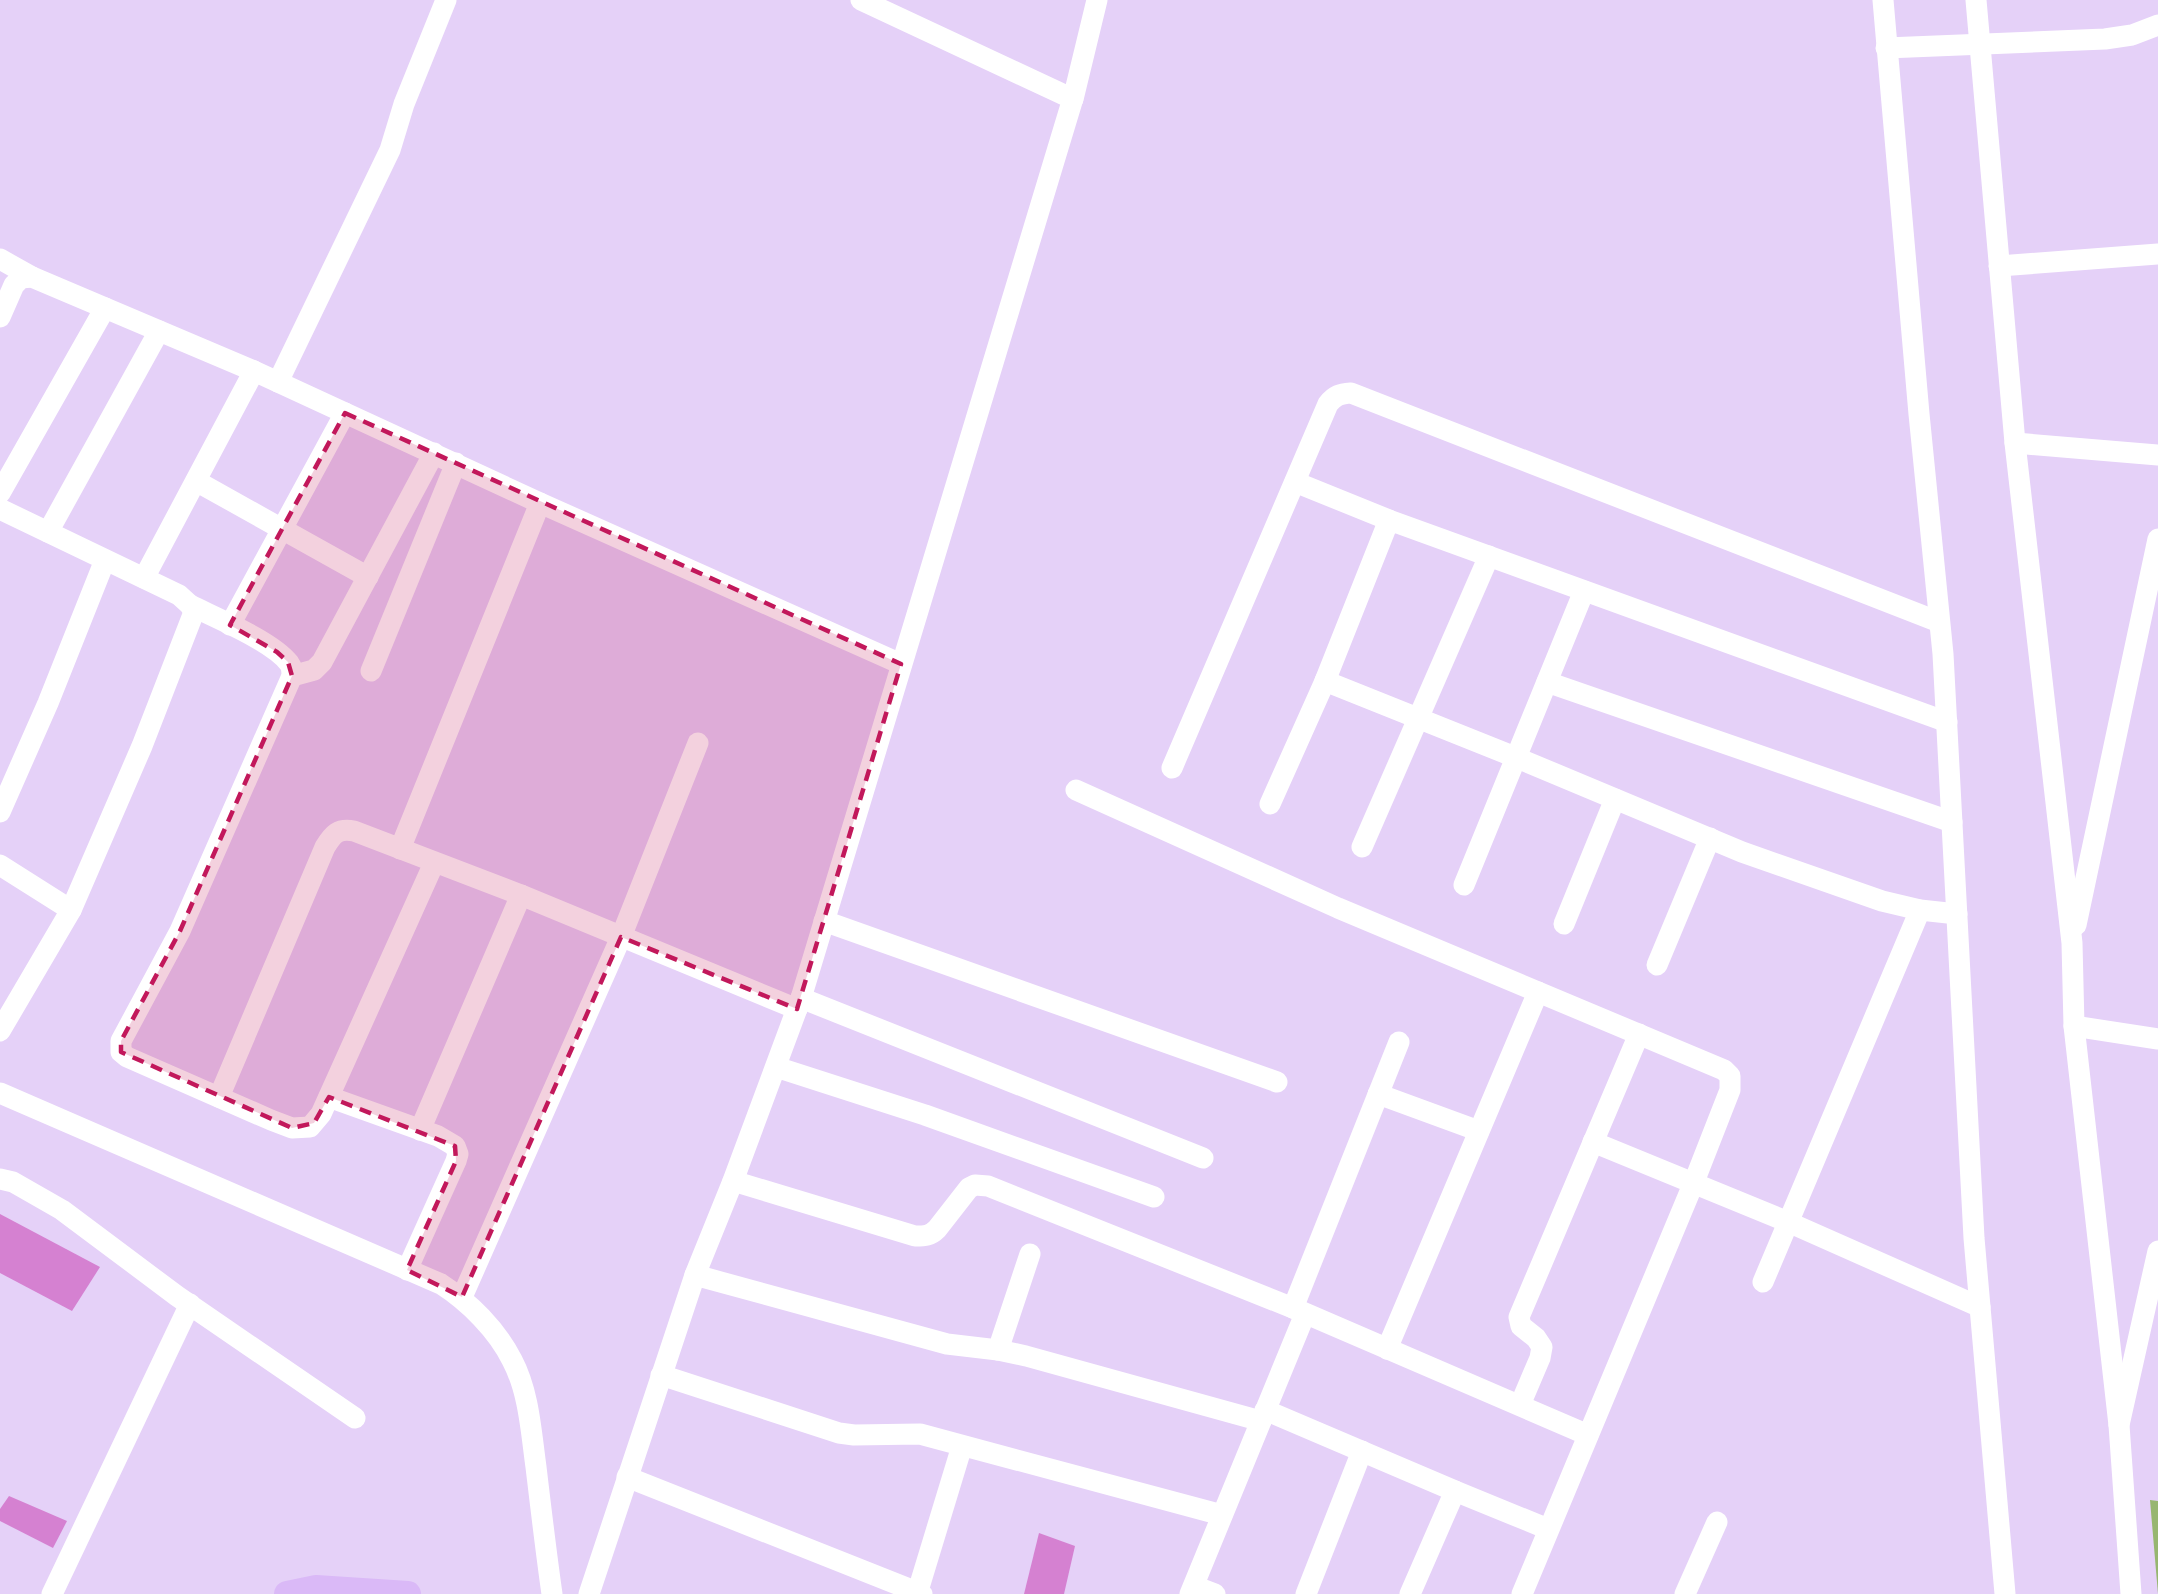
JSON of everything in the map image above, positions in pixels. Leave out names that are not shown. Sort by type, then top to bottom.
[{"type":"main road","points":[[287,1594],[315,1588],[408,1594]]},
{"type":"street","points":[[278,382],[390,150],[404,104],[446,0]]},
{"type":"street","points":[[861,0],[1073,99]]},
{"type":"street","points":[[589,1594],[694,1275],[733,1181],[799,1003],[1073,99],[1097,0]]},
{"type":"street","points":[[1883,0],[1943,654],[1974,1238],[2005,1594]]},
{"type":"street","points":[[1976,0],[2015,444],[2072,943],[2074,1026],[2119,1425],[2131,1594]]},
{"type":"street","points":[[1886,48],[2105,39],[2156,30]]},
{"type":"street","points":[[1999,267],[2158,254]]},
{"type":"street","points":[[0,259],[26,277]]},
{"type":"street","points":[[0,265],[254,371],[540,503],[901,664]]},
{"type":"street","points":[[0,317],[14,285],[26,277]]},
{"type":"street","points":[[105,308],[2,509],[179,595],[190,604],[260,640],[288,662],[292,668],[292,676],[180,931],[121,1041],[121,1052],[270,1120],[299,1129],[314,1124],[434,863]]},
{"type":"street","points":[[48,532],[159,331]]},
{"type":"street","points":[[144,578],[254,371]]},
{"type":"street","points":[[1172,768],[1328,404],[1334,396],[1351,393],[1939,622]]},
{"type":"street","points":[[230,625],[345,413]]},
{"type":"street","points":[[2015,444],[2106,449],[2158,455]]},
{"type":"street","points":[[292,676],[314,670],[322,662],[434,453]]},
{"type":"street","points":[[371,671],[456,463]]},
{"type":"street","points":[[196,481],[368,577]]},
{"type":"street","points":[[1295,482],[1389,520],[1947,722]]},
{"type":"street","points":[[400,849],[540,503]]},
{"type":"street","points":[[1270,804],[1325,681],[1389,520]]},
{"type":"street","points":[[2072,943],[2158,539]]},
{"type":"street","points":[[1362,847],[1489,556]]},
{"type":"street","points":[[0,812],[48,703],[105,560]]},
{"type":"street","points":[[1464,885],[1584,591]]},
{"type":"street","points":[[0,1030],[6,1005],[71,910],[142,746],[193,618],[194,612],[190,604]]},
{"type":"street","points":[[1325,681],[1753,855],[1882,901],[1920,910],[1957,914]]},
{"type":"street","points":[[1547,682],[1952,822]]},
{"type":"street","points":[[462,1298],[621,937],[698,743]]},
{"type":"street","points":[[1076,790],[1338,908],[1724,1070],[1730,1076],[1732,1083],[1730,1090],[1694,1182],[1522,1594]]},
{"type":"street","points":[[1564,924],[1615,799]]},
{"type":"street","points":[[219,1097],[325,847],[331,837],[345,830],[354,831],[521,895],[621,937],[1203,1158]]},
{"type":"street","points":[[1657,966],[1710,838]]},
{"type":"street","points":[[0,864],[71,910]]},
{"type":"street","points":[[420,1130],[521,895]]},
{"type":"street","points":[[1763,1282],[1920,910]]},
{"type":"street","points":[[824,921],[1277,1082]]},
{"type":"street","points":[[1387,1348],[1538,992]]},
{"type":"street","points":[[2074,1026],[2158,1039]]},
{"type":"street","points":[[1520,1405],[1540,1358],[1542,1347],[1536,1338],[1521,1326],[1520,1317],[1639,1035]]},
{"type":"street","points":[[1215,1594],[1192,1590],[1263,1416],[1299,1311],[1399,1042]]},
{"type":"street","points":[[776,1067],[925,1115],[1154,1197]]},
{"type":"street","points":[[0,1094],[441,1284],[462,1298],[486,1324],[512,1359],[522,1383],[529,1415],[552,1594]]},
{"type":"street","points":[[1378,1094],[1479,1131]]},
{"type":"street","points":[[328,1097],[420,1130],[455,1146],[458,1154],[456,1161],[407,1270]]},
{"type":"street","points":[[1593,1142],[1788,1222],[1980,1307]]},
{"type":"street","points":[[0,1179],[12,1182],[62,1210],[190,1304],[355,1418]]},
{"type":"street","points":[[733,1181],[915,1236],[931,1235],[969,1188],[975,1185],[988,1186],[1299,1311],[1588,1435]]},
{"type":"street","points":[[2119,1425],[2158,1251]]},
{"type":"street","points":[[998,1350],[1030,1254]]},
{"type":"street","points":[[694,1275],[946,1344],[1026,1356],[1263,1416],[1362,1451],[1548,1529]]},
{"type":"street","points":[[52,1594],[190,1304]]},
{"type":"street","points":[[661,1375],[839,1433],[854,1435],[920,1434],[1222,1515]]},
{"type":"street","points":[[627,1477],[918,1593],[962,1446]]},
{"type":"street","points":[[1306,1594],[1362,1451]]},
{"type":"street","points":[[1410,1594],[1455,1491]]},
{"type":"street","points":[[1685,1594],[1717,1522]]},
{"type":"highlighted area","points":[[345,413],[901,664],[797,1009],[621,937],[462,1297],[407,1270],[456,1161],[455,1146],[329,1097],[314,1123],[292,1128],[121,1052],[121,1041],[180,931],[292,676],[288,662],[277,652],[230,625]]},
{"type":"green space","points":[[2150,1500],[2158,1501],[2158,1594]]},
{"type":"building","points":[[0,1214],[100,1267],[72,1311],[0,1273]]},
{"type":"building","points":[[9,1496],[67,1521],[53,1548],[0,1521],[0,1509]]},
{"type":"building","points":[[1039,1533],[1075,1546],[1064,1594],[1024,1594]]}]
